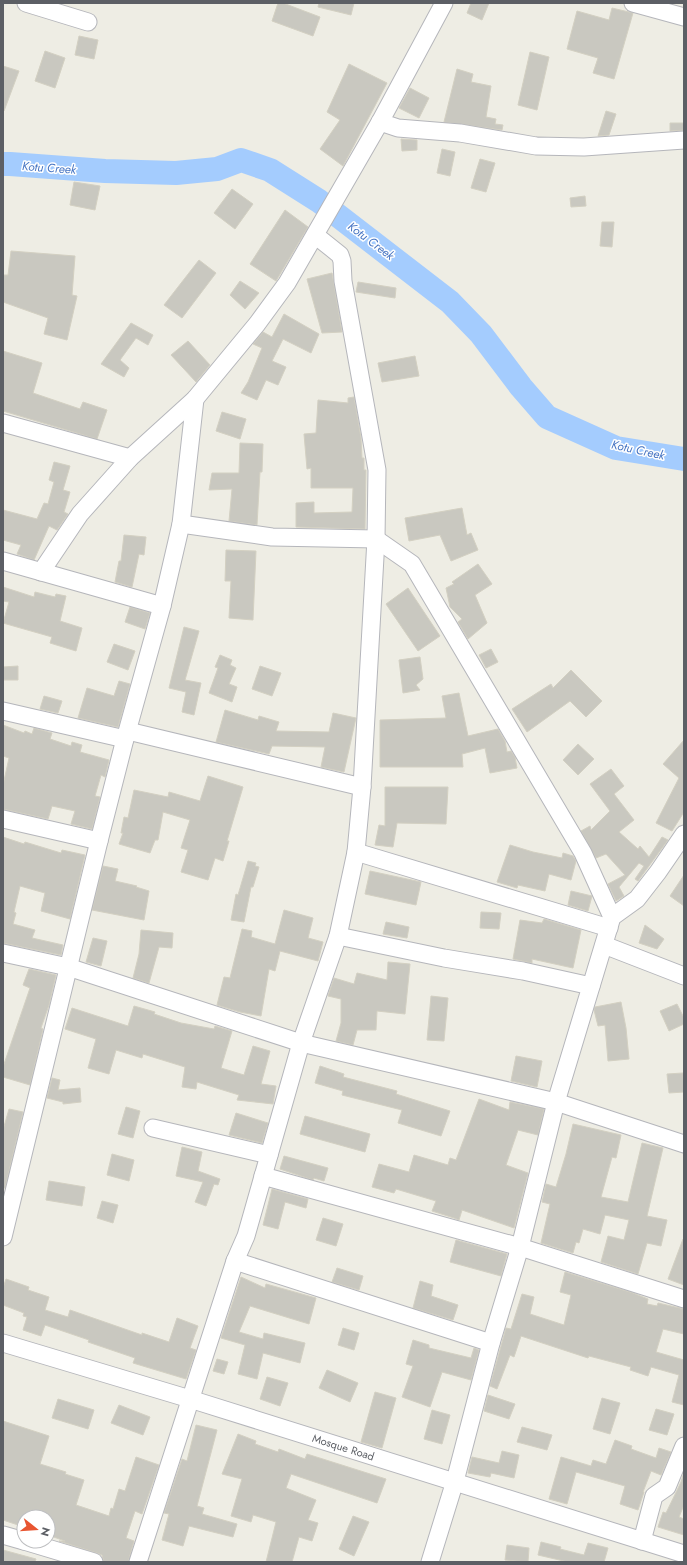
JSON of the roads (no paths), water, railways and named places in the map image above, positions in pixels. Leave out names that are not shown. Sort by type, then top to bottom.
[{"type":"street","points":[[26,3],[88,22]]},
{"type":"street","points":[[41,572],[80,514],[130,458],[195,399],[257,324],[283,289],[380,122],[444,3]]},
{"type":"street","points":[[633,3],[684,17]]},
{"type":"street","points":[[380,122],[398,128],[460,133],[536,146],[584,147],[684,140]]},
{"type":"street","points":[[138,1562],[235,1261],[246,1236],[301,1043],[338,936],[356,852],[362,787],[376,539],[377,470],[343,281],[342,262],[340,255],[315,235]]},
{"type":"street","points":[[3,1238],[99,841],[162,606],[181,524],[195,399]]},
{"type":"street","points":[[3,423],[130,458]]},
{"type":"street","points":[[181,524],[272,537],[376,539],[412,564],[583,853],[610,922]]},
{"type":"street","points":[[3,561],[162,606]]},
{"type":"street","points":[[3,711],[127,735],[362,787]]},
{"type":"street","points":[[3,819],[99,841]]},
{"type":"street","points":[[430,1562],[455,1481],[491,1343],[520,1247],[556,1102],[610,922],[637,899],[684,834]]},
{"type":"street","points":[[356,852],[610,922]]},
{"type":"street","points":[[338,936],[444,958],[523,971],[591,986]]},
{"type":"street","points":[[604,944],[684,976]]},
{"type":"street","points":[[3,954],[68,967],[301,1043],[556,1102],[684,1144]]},
{"type":"street","points":[[153,1128],[269,1155]]},
{"type":"street","points":[[262,1176],[520,1247],[684,1299]]},
{"type":"street","points":[[235,1261],[491,1343]]},
{"type":"street","name":"Mosque Road","points":[[3,1343],[190,1398],[684,1554]]},
{"type":"street","points":[[642,1541],[654,1496],[667,1487],[684,1446]]},
{"type":"street","points":[[3,1534],[16,1538]]},
{"type":"street","points":[[51,1549],[94,1562]]},
{"type":"waterway","name":"Kotu Creek","points":[[3,164],[105,171],[176,173],[217,169],[241,160],[270,170],[319,201],[450,302],[481,334],[521,387],[547,417],[616,448],[684,459]]}]
